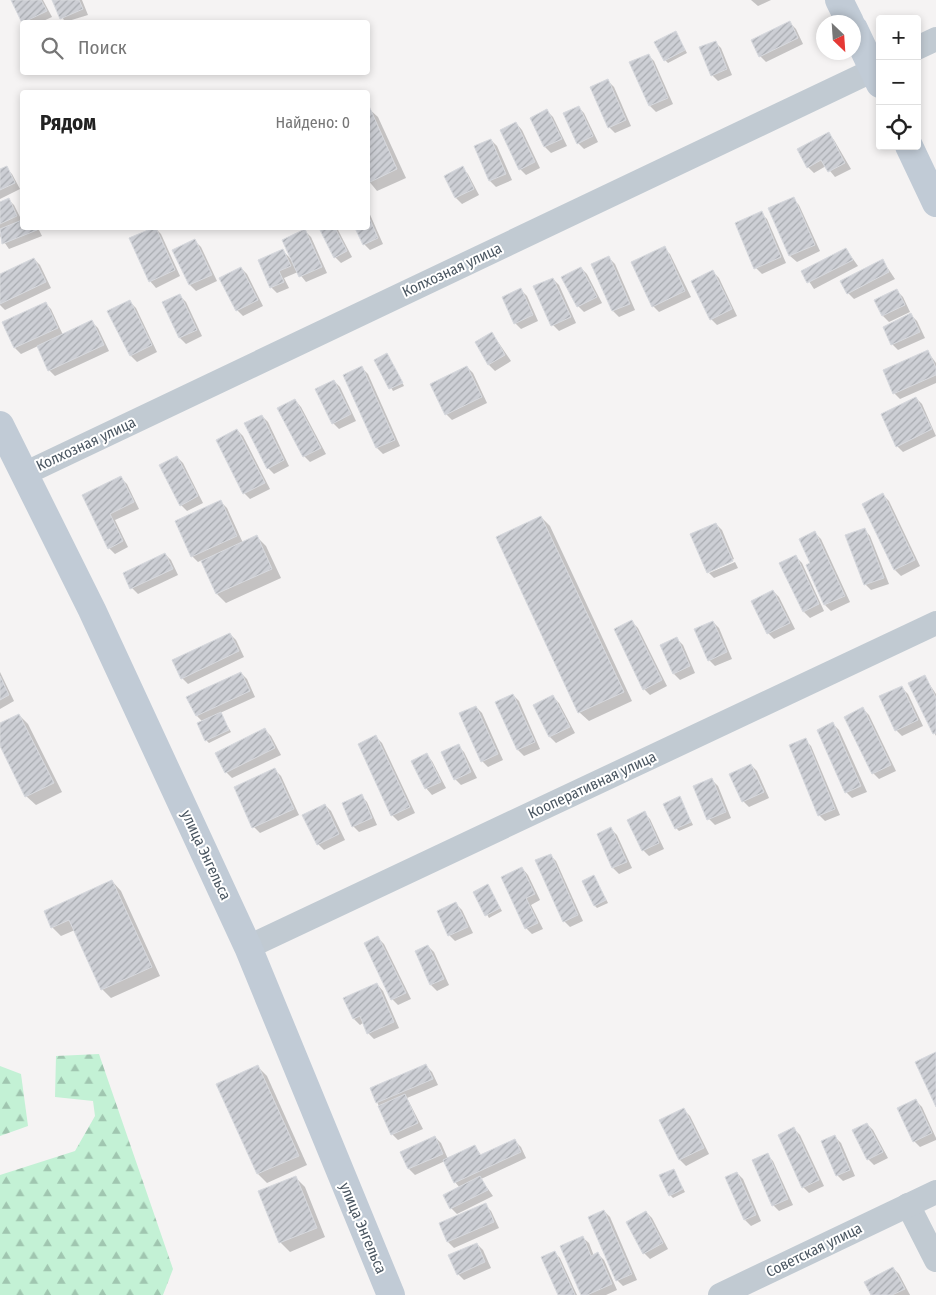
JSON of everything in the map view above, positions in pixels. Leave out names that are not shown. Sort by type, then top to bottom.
[{"type":"main road","points":[[839,0],[846,15]]},
{"type":"main road","points":[[861,42],[876,70]]},
{"type":"main road","points":[[911,150],[936,203]]},
{"type":"main road","name":"улица Энгельса","points":[[0,425],[92,610],[248,947],[391,1295]]},
{"type":"street","points":[[921,46],[936,39]]},
{"type":"street","name":"Колхозная улица","points":[[24,474],[876,75]]},
{"type":"street","name":"Кооперативная улица","points":[[248,947],[936,623]]},
{"type":"street","name":"Советская улица","points":[[720,1295],[936,1192]]},
{"type":"street","points":[[908,1205],[936,1260]]},
{"type":"green space","points":[[99,1054],[173,1269],[163,1295],[0,1295],[0,1175],[75,1151],[95,1116],[93,1101],[55,1097],[56,1056]]},
{"type":"green space","points":[[0,1066],[21,1074],[28,1126],[0,1136]]},
{"type":"building","points":[[11,0],[41,0],[47,11],[28,20],[21,20]]},
{"type":"building","points":[[52,0],[79,0],[83,9],[60,19]]},
{"type":"building","points":[[790,21],[798,38],[759,57],[751,40]]},
{"type":"building","points":[[676,31],[685,50],[664,61],[654,42]]},
{"type":"building","points":[[716,41],[727,69],[711,76],[699,47]]},
{"type":"building","points":[[649,54],[668,98],[649,106],[629,62]]},
{"type":"building","points":[[608,79],[626,120],[608,128],[590,87]]},
{"type":"building","points":[[579,106],[593,136],[577,144],[563,113]]},
{"type":"building","points":[[370,108],[397,169],[370,182]]},
{"type":"building","points":[[547,109],[562,139],[544,147],[530,118]]},
{"type":"building","points":[[516,122],[535,162],[519,170],[500,130]]},
{"type":"building","points":[[829,132],[845,163],[828,172],[821,160],[807,168],[797,149]]},
{"type":"building","points":[[491,139],[506,174],[489,181],[474,146]]},
{"type":"building","points":[[7,166],[15,183],[0,190],[0,169]]},
{"type":"building","points":[[463,166],[474,189],[455,198],[444,176]]},
{"type":"building","points":[[794,197],[815,245],[789,256],[768,208]]},
{"type":"building","points":[[9,198],[17,216],[0,224],[0,202]]},
{"type":"building","points":[[762,211],[781,257],[754,269],[735,223]]},
{"type":"building","points":[[370,220],[378,238],[363,245],[356,230],[370,230]]},
{"type":"building","points":[[20,221],[20,230],[37,230],[2,244],[0,229]]},
{"type":"building","points":[[148,230],[157,230],[175,270],[149,282],[129,238]]},
{"type":"building","points":[[305,230],[322,267],[299,277],[282,240]]},
{"type":"building","points":[[320,230],[336,230],[347,251],[334,258]]},
{"type":"building","points":[[195,239],[212,275],[189,285],[172,250]]},
{"type":"building","points":[[665,246],[685,291],[652,307],[631,262]]},
{"type":"building","points":[[846,248],[853,260],[807,283],[801,271]]},
{"type":"building","points":[[283,249],[291,266],[279,271],[284,282],[270,288],[258,260]]},
{"type":"building","points":[[609,256],[630,304],[612,311],[591,264]]},
{"type":"building","points":[[34,258],[46,282],[0,304],[0,274]]},
{"type":"building","points":[[883,259],[889,272],[847,294],[840,281]]},
{"type":"building","points":[[241,267],[258,300],[236,311],[219,278]]},
{"type":"building","points":[[581,267],[597,297],[577,307],[561,277]]},
{"type":"building","points":[[713,270],[732,309],[710,320],[691,281]]},
{"type":"building","points":[[553,278],[571,317],[551,326],[533,286]]},
{"type":"building","points":[[521,288],[533,315],[514,324],[502,297]]},
{"type":"building","points":[[897,289],[905,305],[882,316],[874,300]]},
{"type":"building","points":[[180,294],[197,330],[179,338],[162,302]]},
{"type":"building","points":[[130,300],[152,345],[130,356],[107,311]]},
{"type":"building","points":[[46,302],[58,328],[14,348],[2,322]]},
{"type":"building","points":[[911,313],[920,332],[891,345],[883,327]]},
{"type":"building","points":[[92,320],[104,345],[48,371],[37,346]]},
{"type":"building","points":[[492,332],[505,355],[488,365],[475,342]]},
{"type":"building","points":[[928,350],[936,368],[936,375],[893,394],[883,370]]},
{"type":"building","points":[[387,353],[403,383],[389,389],[374,360]]},
{"type":"building","points":[[362,366],[395,440],[376,448],[343,375]]},
{"type":"building","points":[[467,366],[482,397],[445,415],[430,384]]},
{"type":"building","points":[[334,380],[351,414],[332,424],[315,389]]},
{"type":"building","points":[[916,397],[932,429],[896,447],[881,414]]},
{"type":"building","points":[[295,399],[321,448],[303,457],[277,408]]},
{"type":"building","points":[[262,415],[284,460],[267,469],[244,423]]},
{"type":"building","points":[[237,429],[265,483],[243,494],[216,440]]},
{"type":"building","points":[[177,456],[198,496],[180,506],[159,465]]},
{"type":"building","points":[[121,476],[134,502],[110,514],[123,541],[108,549],[82,495]]},
{"type":"building","points":[[883,493],[915,560],[894,570],[862,504]]},
{"type":"building","points":[[221,500],[237,536],[191,557],[175,521]]},
{"type":"building","points":[[541,516],[624,692],[578,713],[496,537]]},
{"type":"building","points":[[716,523],[733,561],[707,573],[690,534]]},
{"type":"building","points":[[865,528],[884,578],[864,585],[845,535]]},
{"type":"building","points":[[815,531],[845,596],[824,605],[806,565],[810,563],[799,539]]},
{"type":"building","points":[[257,535],[272,569],[216,594],[201,561]]},
{"type":"building","points":[[165,553],[173,569],[130,589],[123,573]]},
{"type":"building","points":[[796,555],[819,604],[803,612],[779,563]]},
{"type":"building","points":[[773,590],[790,623],[767,634],[751,601]]},
{"type":"building","points":[[632,620],[662,680],[643,690],[614,629]]},
{"type":"building","points":[[713,621],[727,652],[708,661],[694,629]]},
{"type":"building","points":[[230,633],[239,651],[181,679],[172,660]]},
{"type":"building","points":[[677,637],[690,666],[673,674],[660,645]]},
{"type":"building","points":[[241,672],[250,691],[196,716],[186,697]]},
{"type":"building","points":[[925,675],[936,698],[936,733],[933,734],[908,683]]},
{"type":"building","points":[[0,676],[9,695],[0,700]]},
{"type":"building","points":[[902,686],[918,720],[895,731],[879,696]]},
{"type":"building","points":[[513,694],[535,742],[517,750],[495,702]]},
{"type":"building","points":[[553,695],[570,727],[549,737],[533,705]]},
{"type":"building","points":[[476,706],[498,754],[481,762],[459,713]]},
{"type":"building","points":[[863,707],[891,765],[872,774],[844,717]]},
{"type":"building","points":[[221,712],[229,730],[205,741],[197,723]]},
{"type":"building","points":[[19,714],[54,783],[25,797],[0,746],[0,723]]},
{"type":"building","points":[[833,722],[861,786],[845,793],[817,730]]},
{"type":"building","points":[[265,728],[275,748],[225,773],[215,753]]},
{"type":"building","points":[[376,735],[410,807],[391,816],[358,744]]},
{"type":"building","points":[[806,738],[835,809],[818,816],[789,745]]},
{"type":"building","points":[[459,744],[471,772],[454,780],[441,752]]},
{"type":"building","points":[[427,753],[441,782],[425,789],[411,761]]},
{"type":"building","points":[[751,764],[764,792],[742,802],[729,774]]},
{"type":"building","points":[[275,768],[294,809],[252,828],[234,787]]},
{"type":"building","points":[[712,778],[726,812],[707,820],[693,786]]},
{"type":"building","points":[[362,794],[372,818],[352,827],[342,803]]},
{"type":"building","points":[[680,796],[691,822],[675,829],[663,804]]},
{"type":"building","points":[[325,804],[339,834],[317,845],[302,815]]},
{"type":"building","points":[[645,811],[659,843],[642,851],[627,820]]},
{"type":"building","points":[[611,827],[627,862],[612,868],[597,834]]},
{"type":"building","points":[[551,854],[578,915],[563,922],[535,860]]},
{"type":"building","points":[[522,867],[535,894],[526,898],[538,923],[525,929],[501,877]]},
{"type":"building","points":[[594,875],[606,900],[594,906],[582,881]]},
{"type":"building","points":[[112,880],[152,967],[101,990],[69,920],[51,928],[44,911]]},
{"type":"building","points":[[488,884],[500,908],[485,916],[473,892]]},
{"type":"building","points":[[456,902],[468,927],[448,936],[437,911]]},
{"type":"building","points":[[378,936],[406,993],[391,1000],[364,943]]},
{"type":"building","points":[[428,945],[444,979],[430,985],[415,951]]},
{"type":"building","points":[[377,983],[394,1022],[367,1034],[360,1016],[353,1019],[343,998]]},
{"type":"building","points":[[936,1052],[936,1107],[915,1062]]},
{"type":"building","points":[[426,1064],[433,1079],[376,1103],[370,1088]]},
{"type":"building","points":[[258,1065],[299,1156],[257,1174],[216,1084]]},
{"type":"building","points":[[405,1094],[418,1123],[391,1135],[378,1106]]},
{"type":"building","points":[[916,1099],[932,1133],[913,1142],[897,1108]]},
{"type":"building","points":[[684,1108],[704,1148],[679,1160],[659,1120]]},
{"type":"building","points":[[867,1123],[883,1152],[867,1160],[852,1130]]},
{"type":"building","points":[[794,1127],[819,1180],[802,1188],[778,1135]]},
{"type":"building","points":[[835,1135],[850,1170],[836,1176],[821,1141]]},
{"type":"building","points":[[435,1136],[443,1154],[408,1169],[400,1152]]},
{"type":"building","points":[[515,1139],[521,1152],[454,1183],[443,1160],[475,1145],[480,1155]]},
{"type":"building","points":[[768,1153],[788,1199],[772,1206],[752,1160]]},
{"type":"building","points":[[674,1169],[683,1189],[669,1196],[659,1175]]},
{"type":"building","points":[[737,1172],[756,1215],[744,1220],[725,1177]]},
{"type":"building","points":[[296,1176],[317,1228],[279,1243],[258,1191]]},
{"type":"building","points":[[480,1176],[488,1190],[450,1209],[443,1195]]},
{"type":"building","points":[[486,1203],[494,1222],[447,1242],[439,1223]]},
{"type":"building","points":[[604,1210],[632,1274],[616,1281],[588,1217]]},
{"type":"building","points":[[646,1211],[663,1243],[643,1254],[626,1222]]},
{"type":"building","points":[[583,1236],[591,1256],[598,1252],[612,1284],[587,1295],[581,1295],[560,1246]]},
{"type":"building","points":[[477,1243],[485,1262],[457,1275],[448,1255]]},
{"type":"building","points":[[555,1251],[575,1295],[558,1295],[541,1257]]},
{"type":"building","points":[[893,1267],[905,1289],[892,1295],[871,1295],[864,1282]]}]
